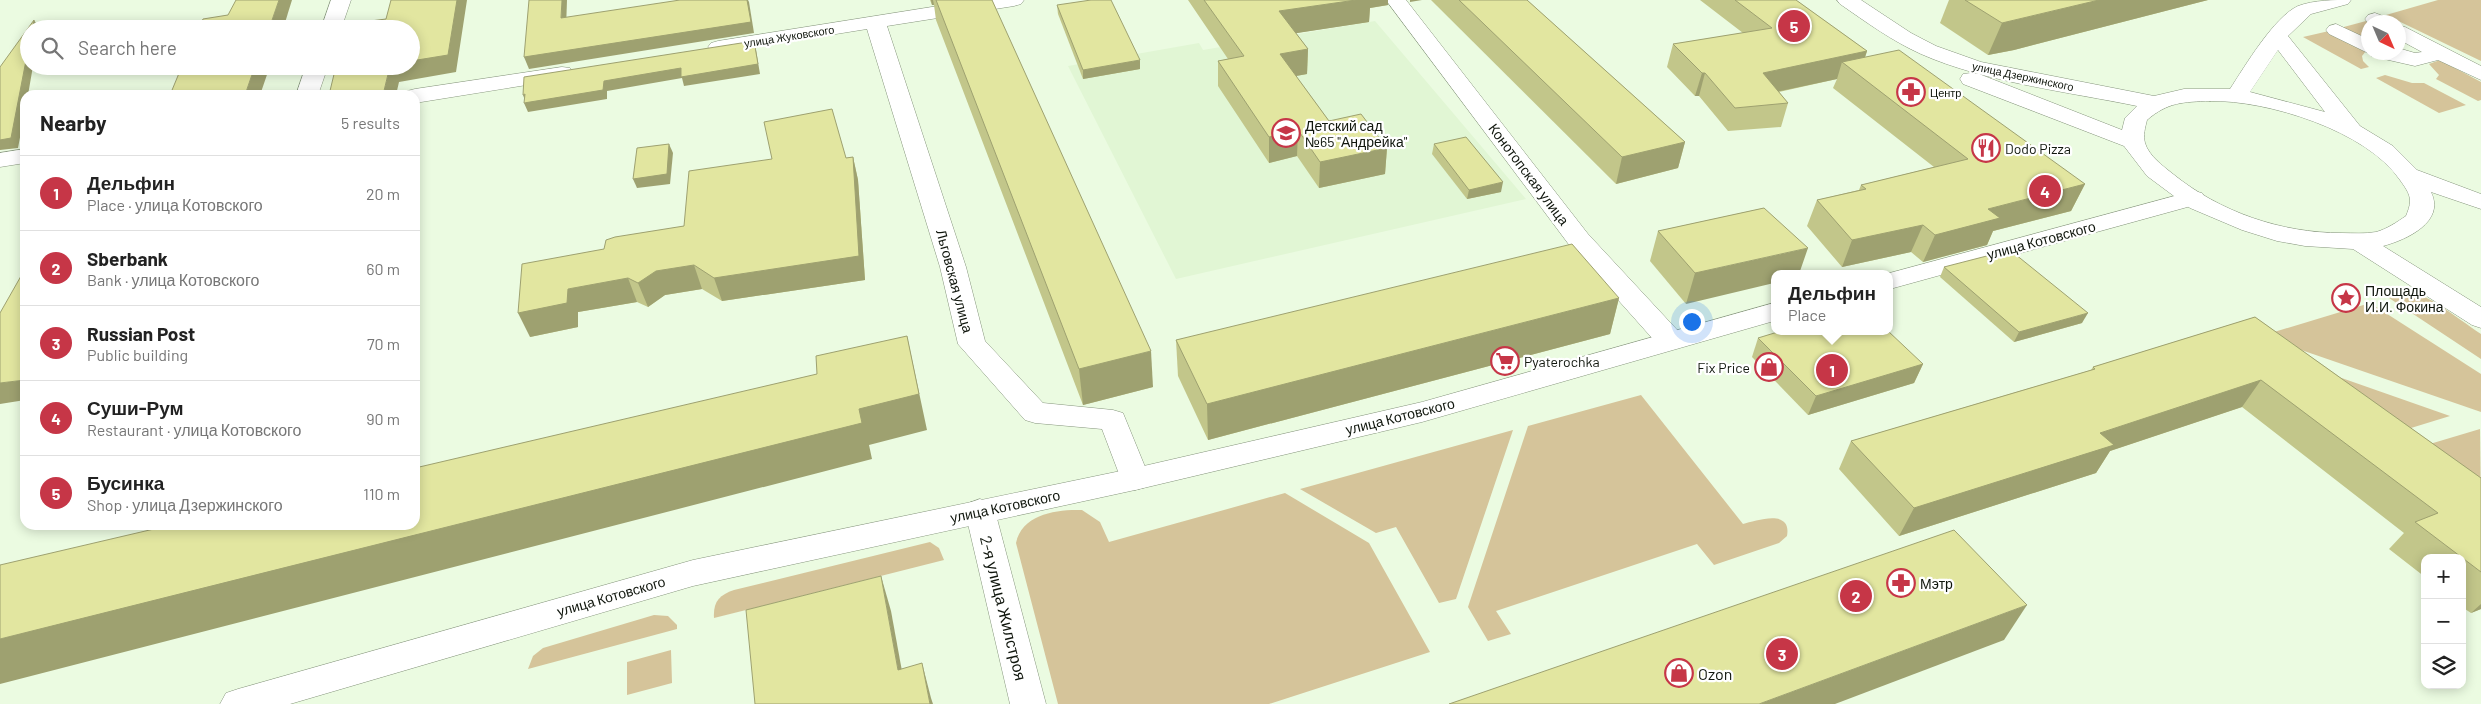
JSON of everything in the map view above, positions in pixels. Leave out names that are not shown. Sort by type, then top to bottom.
[{"type":"street","points":[[334,20],[341,0]]},
{"type":"street","name":"улица Жуковского","points":[[699,50],[1014,0]]},
{"type":"street","name":"Конотопская улица","points":[[1396,0],[1580,240],[1670,340]]},
{"type":"street","points":[[1847,0],[1928,52],[1951,72],[2134,142]]},
{"type":"street","points":[[2236,96],[2277,35],[2304,10],[2341,0]]},
{"type":"street","name":"Льговская улица","points":[[875,22],[953,267],[972,344],[1035,413],[1113,420],[1135,479]]},
{"type":"street","points":[[2336,30],[2361,43]]},
{"type":"street","points":[[2277,35],[2352,131]]},
{"type":"street","points":[[2406,36],[2481,74]]},
{"type":"street","name":"улица Дзержинского","points":[[1928,52],[1976,67],[2154,104]]},
{"type":"street","points":[[2406,57],[2415,60],[2440,53]]},
{"type":"street","points":[[420,95],[582,69]]},
{"type":"street","points":[[309,90],[314,75]]},
{"type":"street","points":[[2184,96],[2236,96],[2267,101],[2311,114],[2352,131],[2387,152],[2411,176],[2422,198],[2418,219],[2397,234],[2360,242],[2313,239],[2261,228],[2212,209],[2172,186],[2145,161],[2132,138],[2136,118],[2154,104],[2184,96]]},
{"type":"street","points":[[0,160],[20,157]]},
{"type":"street","points":[[2411,176],[2481,202]]},
{"type":"street","name":"улица Котовского","points":[[1893,281],[2193,198]]},
{"type":"street","points":[[2360,242],[2481,319]]},
{"type":"street","name":"улица Котовского","points":[[238,704],[693,573],[1135,479],[1422,412],[1771,313]]},
{"type":"street","name":"2-я улица Жилстроя","points":[[980,511],[1028,704]]},
{"type":"shaded area","points":[[2438,0],[2481,0],[2481,61],[2406,25],[2406,15],[2386,15]]},
{"type":"shaded area","name":"Детский сад №65 \"Андрейка\"","points":[[1375,21],[1526,199],[1176,279],[1068,66],[1199,43],[1203,50]]},
{"type":"shaded area","points":[[2361,22],[2361,39],[2340,28]]},
{"type":"shaded area","points":[[2329,31],[2361,48],[2361,60],[2369,67],[2361,69],[2303,37]]},
{"type":"shaded area","points":[[2440,60],[2481,82],[2481,100],[2478,101],[2436,79],[2439,75],[2429,64]]},
{"type":"shaded area","points":[[2385,75],[2412,83],[2424,83],[2466,105],[2439,113],[2376,78]]},
{"type":"shaded area","points":[[2394,287],[2417,293],[2450,312],[2481,334],[2481,359],[2386,296],[2387,289]]},
{"type":"shaded area","points":[[2370,303],[2481,374],[2481,412],[2261,336]]},
{"type":"shaded area","points":[[2270,353],[2450,416],[2385,436]]},
{"type":"shaded area","points":[[1641,395],[1743,524],[1764,519],[1779,519],[1787,527],[1787,536],[1779,543],[1714,565],[1697,544],[1496,611],[1511,634],[1488,641],[1468,607],[1528,426]]},
{"type":"shaded area","points":[[2480,429],[2481,509],[2403,452]]},
{"type":"shaded area","points":[[1513,430],[1456,599],[1439,603],[1396,527],[1376,533],[1300,489]]},
{"type":"shaded area","points":[[1285,493],[1369,543],[1430,652],[1269,704],[1058,704],[1016,543],[1025,525],[1042,515],[1052,512],[1082,510],[1100,522],[1109,542]]},
{"type":"shaded area","points":[[930,542],[939,548],[944,560],[714,618],[718,600],[724,594],[734,590]]},
{"type":"shaded area","points":[[654,615],[668,616],[677,625],[677,629],[528,669],[533,656],[543,648]]},
{"type":"shaded area","points":[[671,650],[672,683],[627,695],[627,662]]},
{"type":"building","points":[[236,0],[279,0],[272,20],[202,20],[228,15]]},
{"type":"building","points":[[391,0],[457,0],[448,55],[420,60],[420,20],[378,20],[386,19]]},
{"type":"building","points":[[529,0],[562,0],[561,18],[680,0],[747,0],[751,22],[524,57]]},
{"type":"building","points":[[936,0],[992,0],[1151,351],[1079,369]]},
{"type":"building","points":[[1091,0],[1111,0],[1140,60],[1083,70],[1057,5]]},
{"type":"building","points":[[1204,0],[1356,0],[1279,11],[1308,49],[1280,54],[1329,121],[1361,114],[1387,148],[1320,162],[1298,130],[1269,137],[1218,61],[1244,56]]},
{"type":"building","points":[[1459,0],[1527,0],[1685,142],[1622,157]]},
{"type":"building","points":[[1735,0],[1796,0],[1867,51],[1763,73],[1788,103],[1735,108],[1705,73],[1702,73],[1673,44],[1772,28]]},
{"type":"building","points":[[1965,0],[2099,0],[2002,23]]},
{"type":"building","points":[[20,39],[20,75],[23,75],[11,138],[0,140],[0,67]]},
{"type":"building","points":[[754,41],[758,64],[681,77],[681,68],[604,81],[603,90],[524,103],[524,77]]},
{"type":"building","points":[[1899,50],[2085,184],[1988,209],[2000,218],[1935,235],[1923,225],[1852,240],[1817,200],[1866,189],[1861,185],[1968,159],[1842,62]]},
{"type":"building","points":[[178,75],[252,75],[247,90],[172,90]]},
{"type":"building","points":[[334,75],[388,75],[384,90],[330,90]]},
{"type":"building","points":[[832,109],[846,158],[853,157],[859,256],[714,278],[694,265],[656,271],[638,283],[628,278],[568,289],[567,303],[518,313],[522,264],[604,249],[606,240],[615,237],[684,226],[689,171],[772,159],[764,122]]},
{"type":"building","points":[[1466,137],[1503,182],[1469,190],[1434,144]]},
{"type":"building","points":[[669,144],[667,174],[633,179],[637,148]]},
{"type":"building","points":[[1764,208],[1808,248],[1695,273],[1658,231]]},
{"type":"building","points":[[1572,244],[1619,298],[1207,404],[1176,340]]},
{"type":"building","points":[[2010,250],[2088,313],[2019,332],[1944,267]]},
{"type":"building","points":[[20,278],[20,381],[0,383],[0,313]]},
{"type":"building","points":[[2255,317],[2481,478],[2481,572],[2466,561],[2466,554],[2457,554],[2415,522],[2438,513],[2261,380],[2100,433],[2114,445],[1914,508],[1851,441],[2095,369],[2093,367]]},
{"type":"building","points":[[1771,334],[1892,335],[1923,364],[1816,396],[1758,338]]},
{"type":"building","points":[[907,336],[919,394],[859,409],[862,423],[0,639],[0,565],[150,530],[420,530],[420,467],[817,374],[816,356]]},
{"type":"building","points":[[1954,530],[2027,605],[1759,704],[1449,704]]},
{"type":"building","points":[[881,576],[898,670],[922,663],[930,704],[755,704],[746,610]]},
{"type":"place","name":"Бусинка","points":[[1794,26]]},
{"type":"place","name":"Центр","points":[[1911,92]]},
{"type":"place","name":"Детский сад №65 \"Андрейка\"","points":[[1286,133]]},
{"type":"place","name":"Dodo Pizza","points":[[1986,148]]},
{"type":"place","name":"Суши-Рум","points":[[2045,191]]},
{"type":"place","name":"Площадь И.И. Фокина","points":[[2346,298]]},
{"type":"place","name":"Pyaterochka","points":[[1505,361]]},
{"type":"place","name":"Fix Price","points":[[1769,367]]},
{"type":"place","name":"Дельфин","points":[[1832,370]]},
{"type":"place","name":"Мэтр","points":[[1901,583]]},
{"type":"place","name":"Sberbank","points":[[1856,596]]},
{"type":"place","name":"Russian Post","points":[[1782,654]]},
{"type":"place","name":"Ozon","points":[[1679,673]]}]
